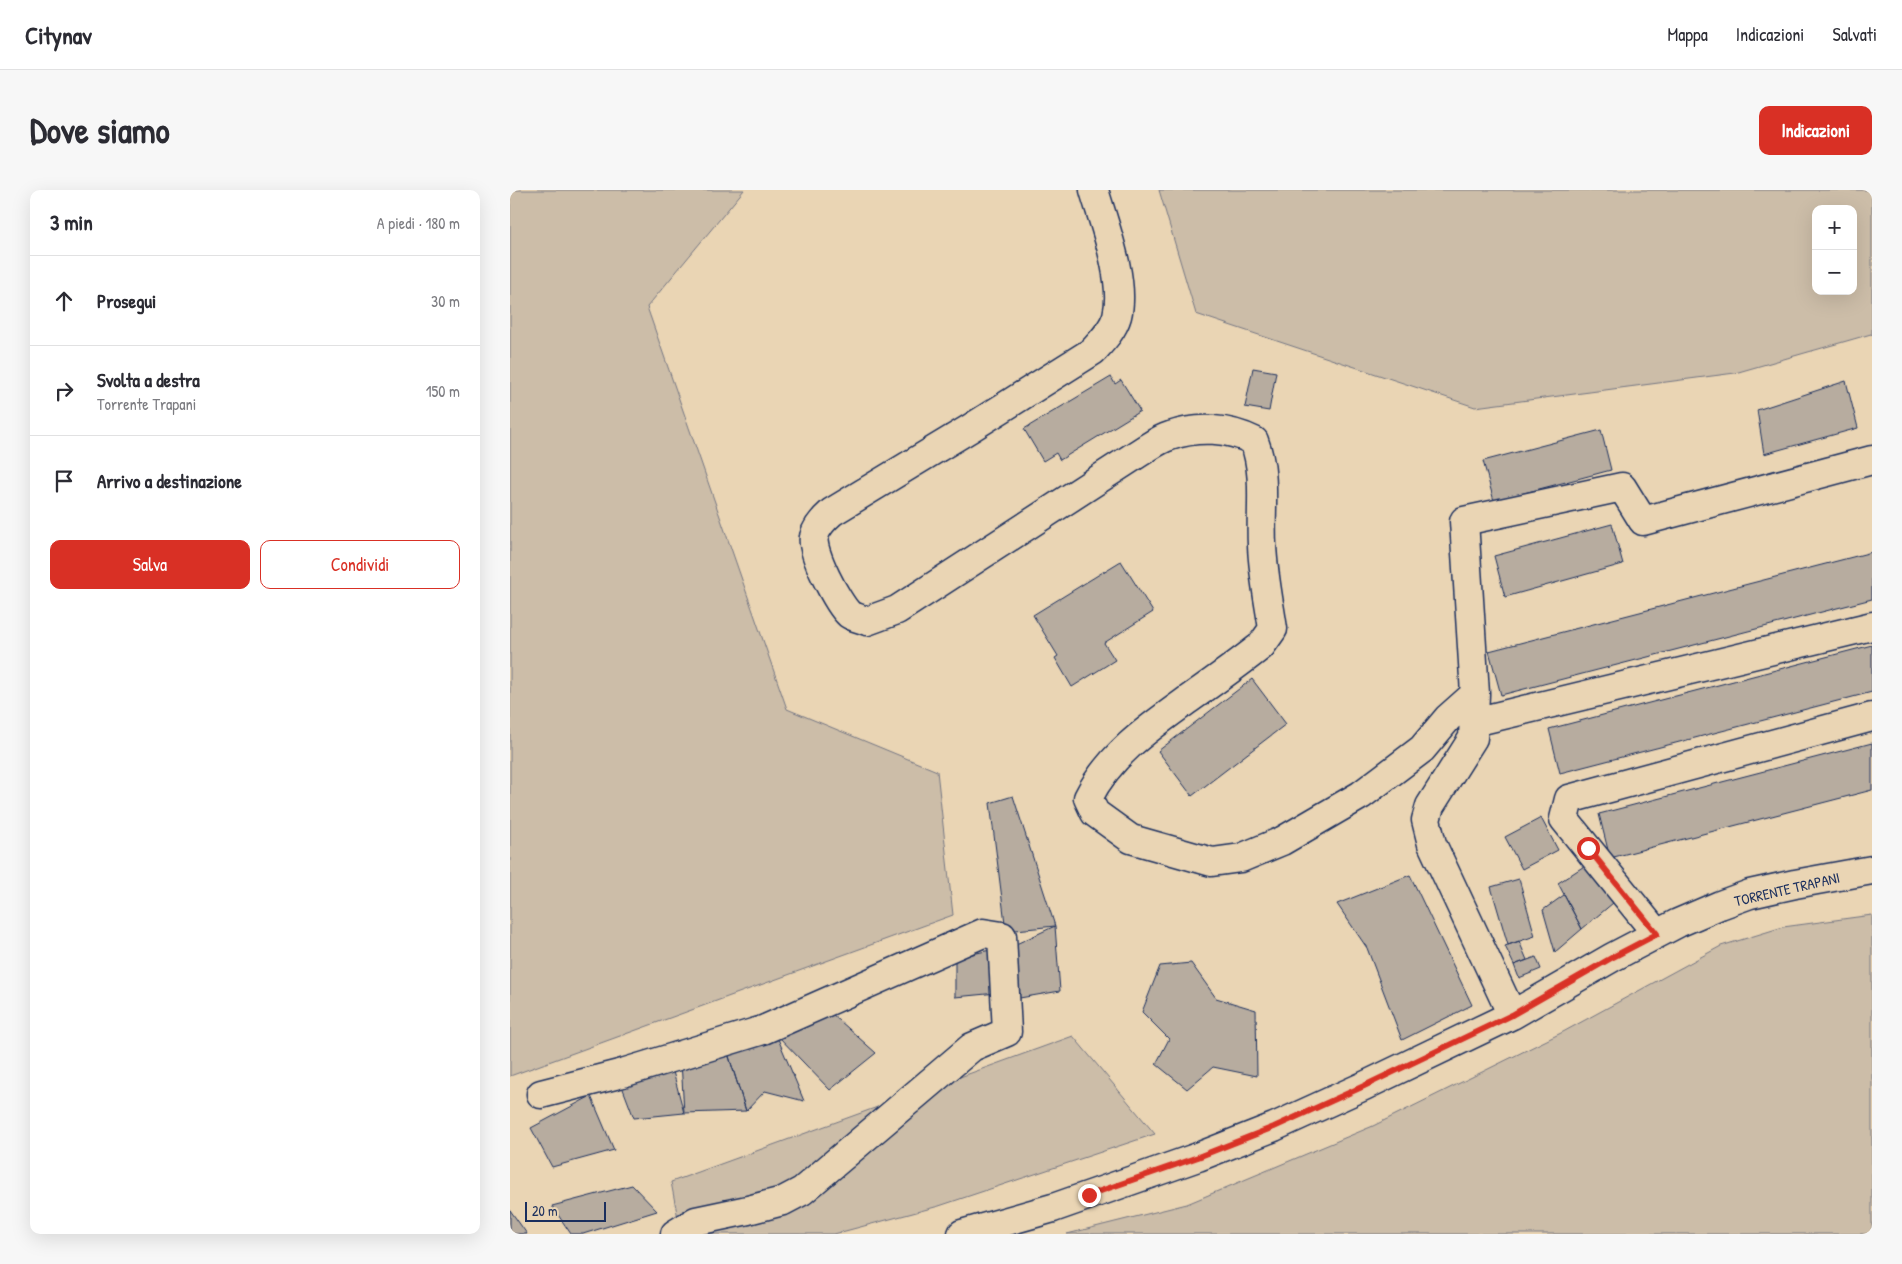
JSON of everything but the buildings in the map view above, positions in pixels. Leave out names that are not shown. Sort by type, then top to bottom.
[{"type":"street","points":[[1094,190],[1116,270],[1120,292],[1116,316],[1106,336],[1093,351],[970,429],[832,512],[822,522],[813,539],[817,559],[834,594],[849,614],[867,621],[897,610],[1139,453],[1169,436],[1197,429],[1219,430],[1242,435],[1254,442],[1261,458],[1262,545],[1273,629],[1260,646],[1142,733],[1119,754],[1095,785],[1088,798],[1094,812],[1131,839],[1212,862],[1241,858],[1282,841],[1361,795],[1422,750],[1448,718],[1475,694]]},
{"type":"street","points":[[1512,1015],[1432,844],[1426,820],[1430,806],[1473,738],[1475,694],[1464,521],[1622,487],[1643,521],[1872,460]]},
{"type":"street","points":[[1474,722],[1872,626]]},
{"type":"street","points":[[1657,934],[1564,820],[1569,799],[1872,717]]},
{"type":"street","name":"TORRENTE TRAPANI","points":[[962,1234],[1053,1208],[1198,1157],[1274,1127],[1512,1015],[1613,957],[1720,905],[1750,894],[1872,870]]},
{"type":"street","points":[[1012,1234],[1094,1208],[1281,1140],[1517,1026],[1652,951],[1723,918],[1754,906],[1872,881]]},
{"type":"street","points":[[541,1094],[619,1074],[763,1030],[983,933],[1002,936],[1007,1032],[972,1047],[802,1192],[783,1201],[696,1221],[676,1234]]},
{"type":"shaded area","points":[[510,190],[744,190],[647,307],[787,709],[937,771],[953,915],[510,1076]]},
{"type":"shaded area","points":[[1159,190],[1872,190],[1872,335],[1735,373],[1475,407],[1196,314]]},
{"type":"shaded area","points":[[1872,915],[1872,1234],[1067,1234],[1187,1204],[1373,1126],[1563,1032],[1721,946],[1783,927]]},
{"type":"shaded area","points":[[1073,1036],[1155,1134],[939,1206],[834,1234],[681,1234],[671,1182]]},
{"type":"route","points":[[1089,1195],[1198,1157],[1274,1127],[1364,1086],[1512,1015],[1657,934],[1588,848]]}]
